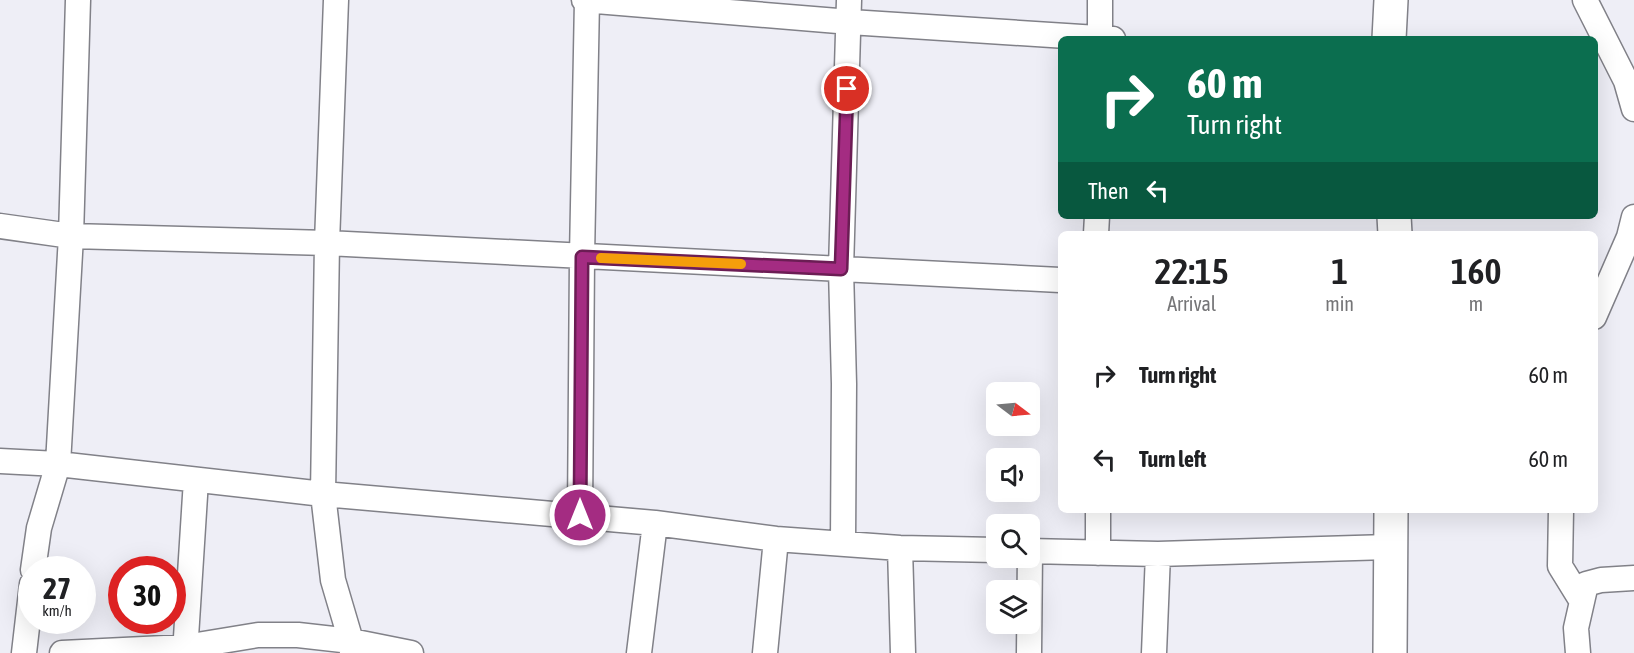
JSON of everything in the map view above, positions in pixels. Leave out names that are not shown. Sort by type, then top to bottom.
[{"type":"main road","points":[[1389,36],[1391,0]]},
{"type":"main road","points":[[1390,653],[1391,513]]},
{"type":"street","points":[[35,556],[39,528],[58,464],[71,236],[78,0]]},
{"type":"street","points":[[336,0],[327,243],[324,494],[333,580],[351,647]]},
{"type":"street","points":[[580,515],[586,0],[849,11],[1086,36]]},
{"type":"street","points":[[1100,0],[1105,36]]},
{"type":"street","points":[[1585,0],[1626,81],[1634,109]]},
{"type":"street","points":[[843,542],[844,384],[841,269],[849,11]]},
{"type":"street","points":[[1598,308],[1629,237],[1634,217]]},
{"type":"street","points":[[0,226],[71,236],[327,243],[1058,280]]},
{"type":"street","points":[[0,461],[58,464],[324,494],[580,515],[776,539],[843,542],[900,548],[986,550]]},
{"type":"street","points":[[185,650],[196,480]]},
{"type":"street","points":[[1098,513],[1098,553]]},
{"type":"street","points":[[1561,513],[1560,566],[1581,600]]},
{"type":"street","points":[[639,653],[655,523]]},
{"type":"street","points":[[765,653],[776,539]]},
{"type":"street","points":[[1040,551],[1158,554],[1389,547]]},
{"type":"street","points":[[900,548],[903,653]]},
{"type":"street","points":[[1154,653],[1158,554]]},
{"type":"street","points":[[1029,653],[1030,568]]},
{"type":"street","points":[[1578,653],[1576,628],[1586,584],[1601,580],[1634,578]]},
{"type":"street","points":[[24,653],[26,634]]},
{"type":"street","points":[[62,653],[185,650],[258,635],[298,635],[351,647],[411,653]]},
{"type":"slow traffic","points":[[601,258],[741,264]]},
{"type":"route","points":[[580,515],[582,257],[841,269],[847,89]]}]
